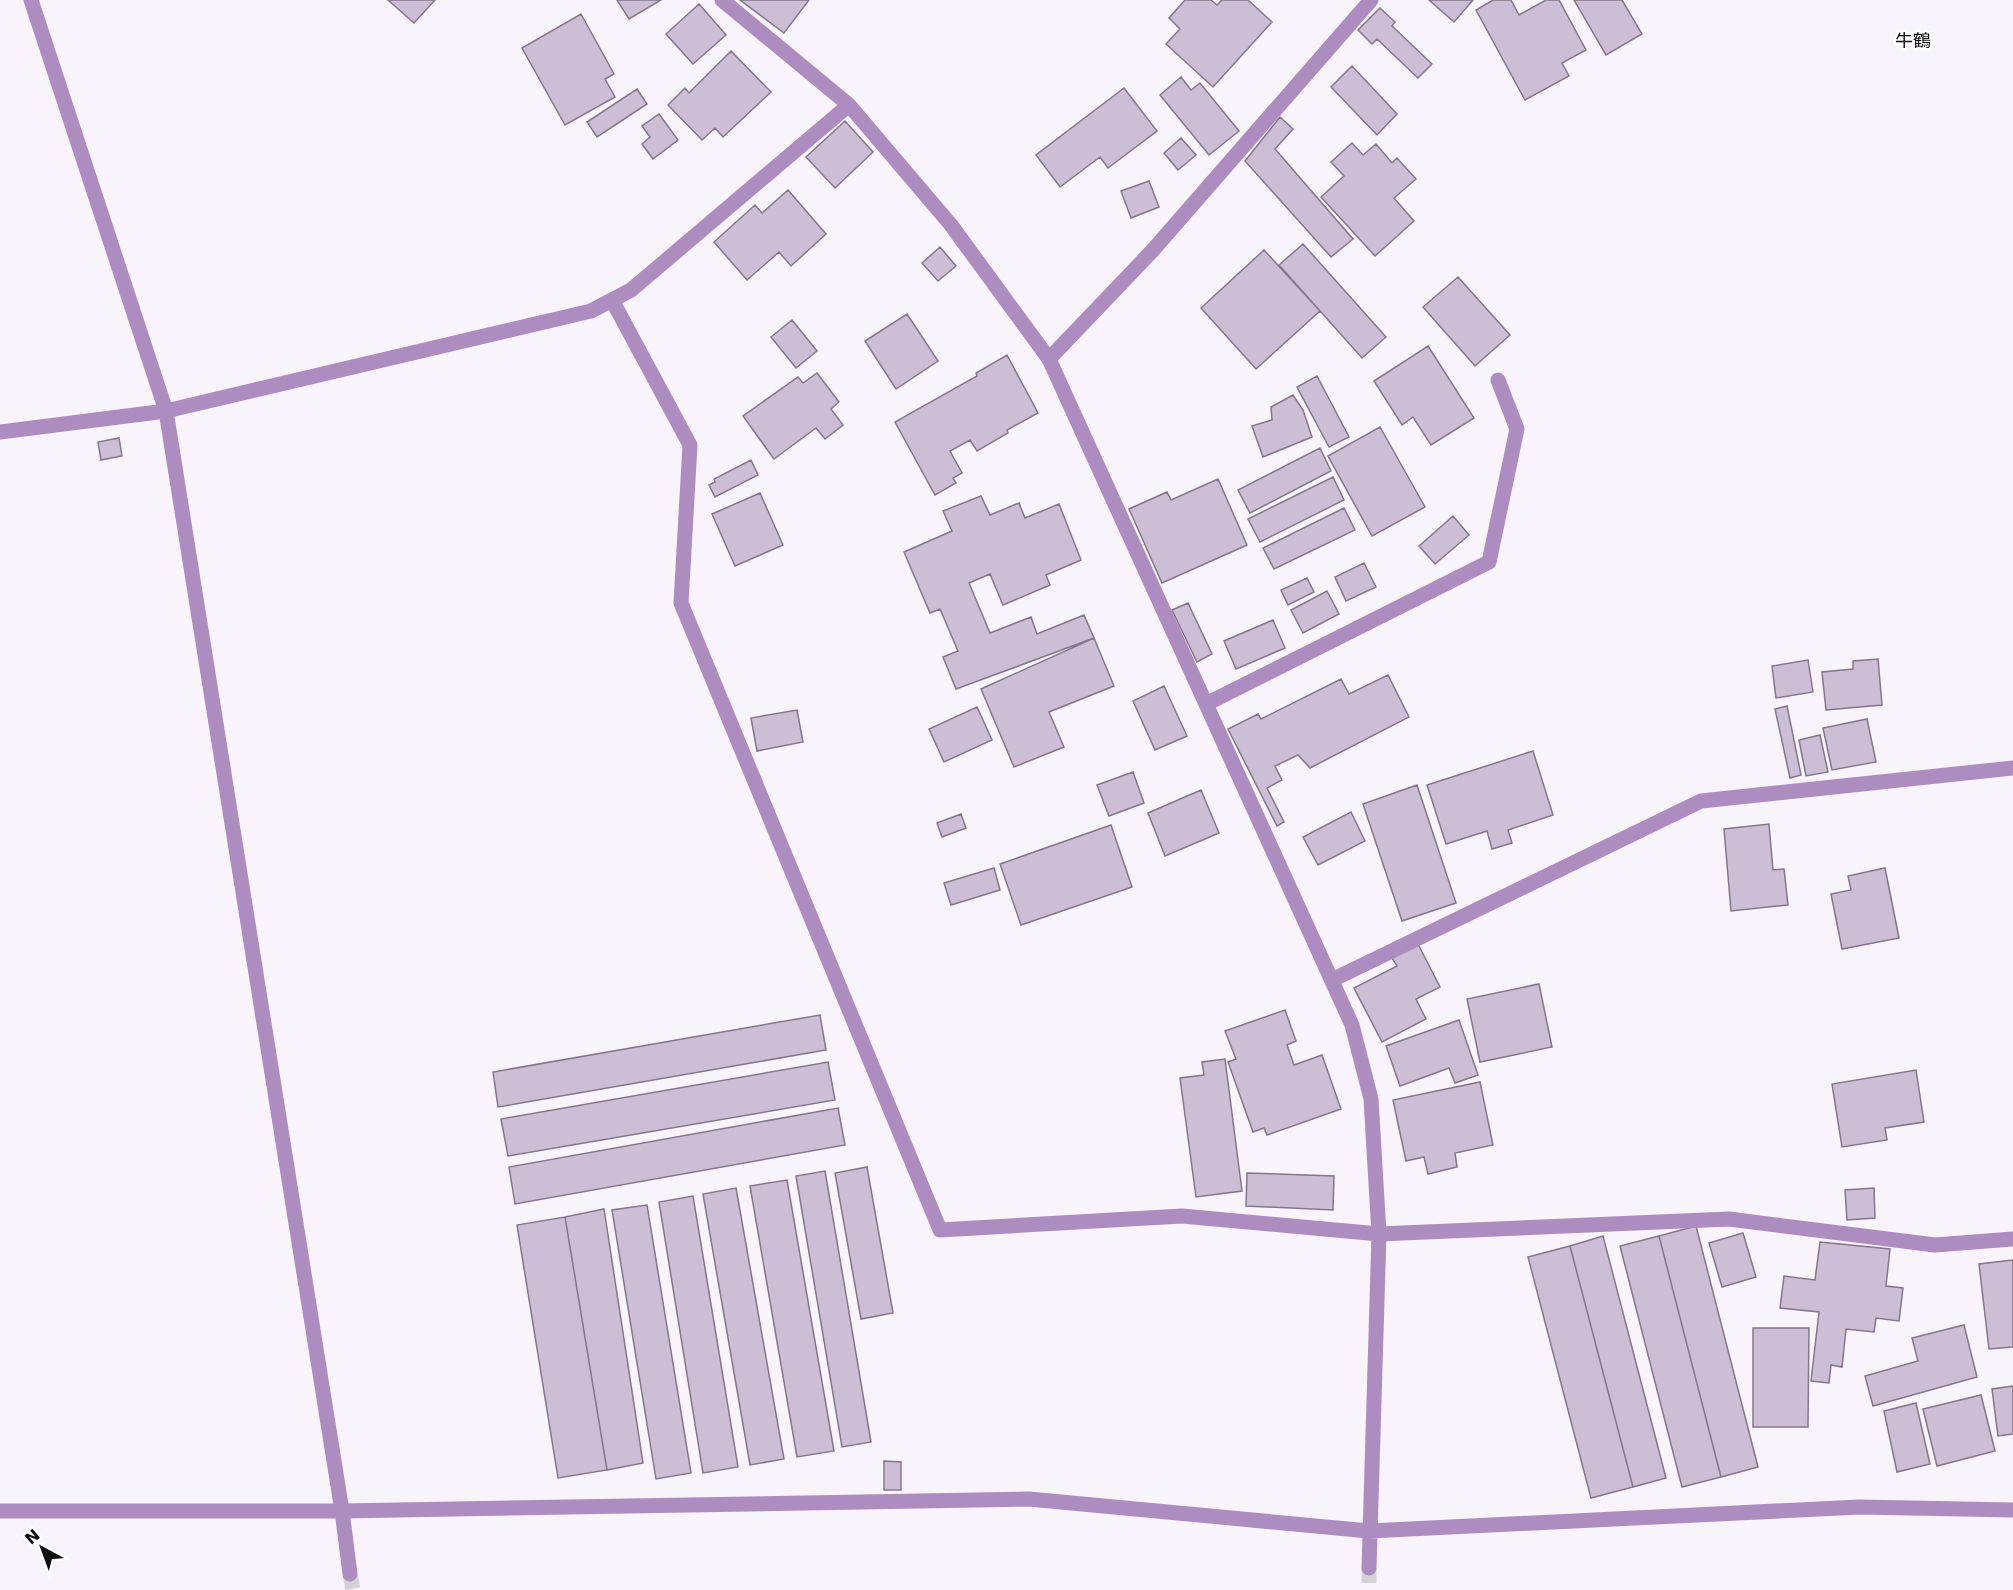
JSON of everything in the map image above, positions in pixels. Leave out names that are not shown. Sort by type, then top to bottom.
[{"type":"street","points":[[32,0],[166,411],[342,1511],[350,1574]]},
{"type":"street","points":[[723,0],[849,105],[951,225],[1049,359],[1352,1025],[1371,1099],[1379,1234],[1369,1568]]},
{"type":"street","points":[[1049,359],[1153,250],[1371,0]]},
{"type":"street","points":[[0,432],[166,411],[591,311],[631,290],[849,105]]},
{"type":"street","points":[[612,300],[690,445],[681,603],[940,1230],[1182,1216],[1379,1234],[1729,1219],[1935,1245],[2013,1239]]},
{"type":"street","points":[[1206,704],[1489,562],[1517,429],[1498,380]]},
{"type":"street","points":[[1332,980],[1701,801],[2013,768]]},
{"type":"street","points":[[0,1511],[342,1511],[1029,1500],[1369,1531],[1859,1507],[2013,1510]]},
{"type":"building","points":[[388,0],[435,0],[414,23]]},
{"type":"building","points":[[617,0],[661,0],[629,19]]},
{"type":"building","points":[[740,0],[809,0],[784,33]]},
{"type":"building","points":[[1185,0],[1211,0],[1217,5],[1222,0],[1248,0],[1272,22],[1213,87],[1166,44],[1180,29],[1169,18]]},
{"type":"building","points":[[1429,0],[1473,0],[1454,22]]},
{"type":"building","points":[[1493,0],[1511,0],[1519,15],[1546,0],[1559,0],[1586,50],[1562,63],[1569,76],[1525,100],[1476,10]]},
{"type":"building","points":[[1574,0],[1622,0],[1642,34],[1606,55]]},
{"type":"building","points":[[699,4],[726,35],[693,64],[666,34]]},
{"type":"building","points":[[1380,8],[1395,22],[1392,26],[1432,64],[1418,78],[1377,39],[1372,44],[1358,30]]},
{"type":"building","points":[[581,14],[614,74],[605,79],[615,97],[565,125],[522,48]]},
{"type":"building","points":[[731,51],[771,92],[723,137],[715,128],[702,140],[668,105],[685,88],[689,93]]},
{"type":"building","points":[[1352,66],[1397,114],[1377,135],[1331,87]]},
{"type":"building","points":[[1181,77],[1191,90],[1200,83],[1239,131],[1209,155],[1160,95]]},
{"type":"building","points":[[1124,88],[1157,131],[1108,168],[1100,157],[1060,187],[1036,155]]},
{"type":"building","points":[[637,89],[647,104],[597,137],[587,122]]},
{"type":"building","points":[[659,114],[678,140],[653,159],[642,144],[650,137],[642,126]]},
{"type":"building","points":[[1280,117],[1293,129],[1275,149],[1353,239],[1331,257],[1245,161]]},
{"type":"building","points":[[845,121],[873,152],[835,188],[806,157]]},
{"type":"building","points":[[1181,138],[1196,155],[1178,170],[1164,153]]},
{"type":"building","points":[[1352,143],[1363,155],[1376,144],[1392,163],[1397,158],[1416,179],[1394,198],[1414,221],[1375,256],[1321,197],[1344,176],[1331,162]]},
{"type":"building","points":[[1149,181],[1159,207],[1131,218],[1121,191]]},
{"type":"building","points":[[788,190],[826,234],[791,266],[779,252],[747,280],[714,242],[755,205],[762,213]]},
{"type":"building","points":[[1303,244],[1386,337],[1362,358],[1279,265]]},
{"type":"building","points":[[940,247],[956,266],[938,281],[922,263]]},
{"type":"building","points":[[1264,250],[1320,311],[1256,369],[1201,308]]},
{"type":"building","points":[[1458,277],[1510,335],[1475,366],[1423,307]]},
{"type":"building","points":[[907,314],[938,361],[896,389],[865,341]]},
{"type":"building","points":[[792,320],[817,351],[796,368],[771,337]]},
{"type":"building","points":[[1428,346],[1474,418],[1431,445],[1413,417],[1402,425],[1374,381]]},
{"type":"building","points":[[1007,355],[1038,413],[1007,430],[1008,433],[977,451],[970,440],[950,451],[962,473],[953,478],[956,483],[935,495],[895,422],[977,376],[976,373]]},
{"type":"building","points":[[817,373],[839,402],[831,409],[843,425],[825,439],[816,428],[774,459],[743,416],[798,377],[803,383]]},
{"type":"building","points":[[1317,376],[1349,437],[1329,447],[1297,387]]},
{"type":"building","points":[[1293,395],[1303,410],[1312,437],[1263,457],[1252,426],[1272,420],[1271,407]]},
{"type":"building","points":[[1380,427],[1425,507],[1372,536],[1328,456]]},
{"type":"building","points":[[119,438],[122,456],[101,460],[98,442]]},
{"type":"building","points":[[1320,448],[1331,471],[1250,513],[1238,490]]},
{"type":"building","points":[[751,460],[758,475],[715,497],[709,485],[715,482],[714,479]]},
{"type":"building","points":[[1333,477],[1344,500],[1260,542],[1248,519]]},
{"type":"building","points":[[1218,479],[1247,545],[1162,583],[1129,509],[1167,492],[1171,500]]},
{"type":"building","points":[[760,493],[783,545],[735,566],[712,514]]},
{"type":"building","points":[[981,496],[990,515],[1019,503],[1025,518],[1059,504],[1081,560],[1046,575],[1050,585],[1003,605],[990,574],[969,583],[990,633],[1031,617],[1037,634],[1084,615],[1094,638],[956,689],[943,657],[958,651],[940,609],[930,613],[904,552],[952,531],[943,511]]},
{"type":"building","points":[[1344,508],[1355,530],[1274,569],[1263,548]]},
{"type":"building","points":[[1453,516],[1469,535],[1435,564],[1419,546]]},
{"type":"building","points":[[1364,563],[1376,587],[1346,601],[1335,577]]},
{"type":"building","points":[[1307,578],[1314,592],[1288,605],[1281,590]]},
{"type":"building","points":[[1327,591],[1339,614],[1303,633],[1291,610]]},
{"type":"building","points":[[1188,603],[1212,654],[1197,662],[1172,610]]},
{"type":"building","points":[[1273,620],[1285,648],[1236,669],[1224,641]]},
{"type":"building","points":[[1094,638],[1114,686],[1049,712],[1064,747],[1014,767],[981,689]]},
{"type":"building","points":[[1878,659],[1882,705],[1826,710],[1822,672],[1853,669],[1853,661]]},
{"type":"building","points":[[1808,660],[1813,692],[1776,698],[1772,666]]},
{"type":"building","points":[[1388,675],[1409,717],[1310,768],[1298,755],[1275,766],[1282,780],[1267,788],[1284,822],[1277,826],[1228,729],[1258,714],[1261,719],[1341,679],[1349,694]]},
{"type":"building","points":[[1164,686],[1187,736],[1155,750],[1133,701]]},
{"type":"building","points":[[1787,706],[1801,775],[1790,778],[1775,709]]},
{"type":"building","points":[[977,707],[992,740],[944,762],[929,729]]},
{"type":"building","points":[[797,710],[803,742],[757,751],[751,718]]},
{"type":"building","points":[[1867,719],[1876,762],[1832,770],[1823,728]]},
{"type":"building","points":[[1820,735],[1828,772],[1806,776],[1799,740]]},
{"type":"building","points":[[1533,751],[1553,815],[1508,830],[1512,843],[1492,849],[1487,831],[1446,844],[1427,785]]},
{"type":"building","points":[[1133,772],[1144,803],[1109,816],[1097,785]]},
{"type":"building","points":[[1417,785],[1456,903],[1402,921],[1363,804]]},
{"type":"building","points":[[1201,790],[1219,833],[1165,856],[1148,813]]},
{"type":"building","points":[[1351,812],[1365,841],[1318,865],[1303,837]]},
{"type":"building","points":[[961,814],[966,828],[942,837],[937,823]]},
{"type":"building","points":[[1769,824],[1773,870],[1784,869],[1788,905],[1731,911],[1724,829]]},
{"type":"building","points":[[1111,825],[1132,887],[1021,925],[1000,864]]},
{"type":"building","points":[[994,868],[1000,890],[951,905],[944,883]]},
{"type":"building","points":[[1885,868],[1899,938],[1842,949],[1831,894],[1851,890],[1848,876]]},
{"type":"building","points":[[1418,944],[1440,987],[1416,999],[1426,1019],[1382,1042],[1354,988],[1397,966],[1392,958]]},
{"type":"building","points":[[1539,984],[1552,1047],[1480,1062],[1467,999]]},
{"type":"building","points":[[1285,1010],[1296,1041],[1287,1045],[1294,1065],[1322,1055],[1341,1109],[1267,1135],[1264,1128],[1253,1132],[1228,1062],[1236,1059],[1225,1031]]},
{"type":"building","points":[[820,1015],[826,1050],[498,1107],[493,1072]]},
{"type":"building","points":[[1459,1020],[1478,1075],[1455,1083],[1449,1068],[1400,1086],[1386,1046]]},
{"type":"building","points":[[1225,1059],[1242,1191],[1196,1197],[1180,1078],[1204,1075],[1202,1062]]},
{"type":"building","points":[[828,1062],[835,1100],[508,1156],[501,1119]]},
{"type":"building","points":[[1916,1070],[1924,1122],[1885,1128],[1887,1140],[1842,1147],[1832,1084]]},
{"type":"building","points":[[1480,1082],[1493,1145],[1455,1153],[1457,1167],[1428,1174],[1424,1157],[1406,1161],[1393,1100]]},
{"type":"building","points":[[838,1108],[845,1145],[515,1204],[509,1167]]},
{"type":"building","points":[[867,1167],[893,1313],[861,1319],[835,1173]]},
{"type":"building","points":[[825,1171],[871,1442],[842,1447],[796,1176]]},
{"type":"building","points":[[1247,1173],[1334,1176],[1333,1210],[1246,1206]]},
{"type":"building","points":[[787,1180],[834,1451],[797,1457],[750,1186]]},
{"type":"building","points":[[736,1188],[784,1459],[750,1465],[703,1194]]},
{"type":"building","points":[[1874,1188],[1875,1218],[1847,1220],[1845,1190]]},
{"type":"building","points":[[693,1196],[738,1467],[703,1473],[659,1202]]},
{"type":"building","points":[[647,1205],[691,1473],[656,1479],[612,1210]]},
{"type":"building","points":[[604,1209],[643,1463],[607,1470],[565,1217]]},
{"type":"building","points":[[565,1217],[607,1470],[558,1478],[517,1225]]},
{"type":"building","points":[[1696,1226],[1758,1467],[1721,1477],[1659,1236]]},
{"type":"building","points":[[1743,1233],[1756,1277],[1722,1287],[1709,1243]]},
{"type":"building","points":[[1603,1236],[1666,1478],[1633,1487],[1570,1246]]},
{"type":"building","points":[[1659,1236],[1721,1477],[1682,1487],[1620,1246]]},
{"type":"building","points":[[1820,1242],[1890,1249],[1886,1286],[1903,1288],[1899,1321],[1876,1318],[1874,1332],[1846,1329],[1842,1367],[1831,1365],[1829,1383],[1811,1381],[1819,1312],[1780,1308],[1784,1276],[1815,1280]]},
{"type":"building","points":[[1570,1246],[1633,1487],[1591,1498],[1528,1257]]},
{"type":"building","points":[[2013,1260],[2013,1347],[1989,1349],[1979,1264]]},
{"type":"building","points":[[1964,1325],[1977,1377],[1873,1406],[1865,1376],[1918,1361],[1912,1338]]},
{"type":"building","points":[[1753,1328],[1809,1328],[1808,1427],[1753,1427]]},
{"type":"building","points":[[2013,1386],[2013,1434],[1998,1436],[1992,1389]]},
{"type":"building","points":[[1981,1395],[1995,1451],[1937,1466],[1923,1409]]},
{"type":"building","points":[[1916,1403],[1930,1464],[1897,1472],[1884,1411]]},
{"type":"building","points":[[884,1461],[901,1462],[901,1490],[884,1490]]},
{"type":"tunnel","points":[[1369,1568],[1369,1590]]},
{"type":"tunnel","points":[[350,1574],[353,1590]]},
{"type":"district","name":"牛鶴","points":[[1913,40]]}]
